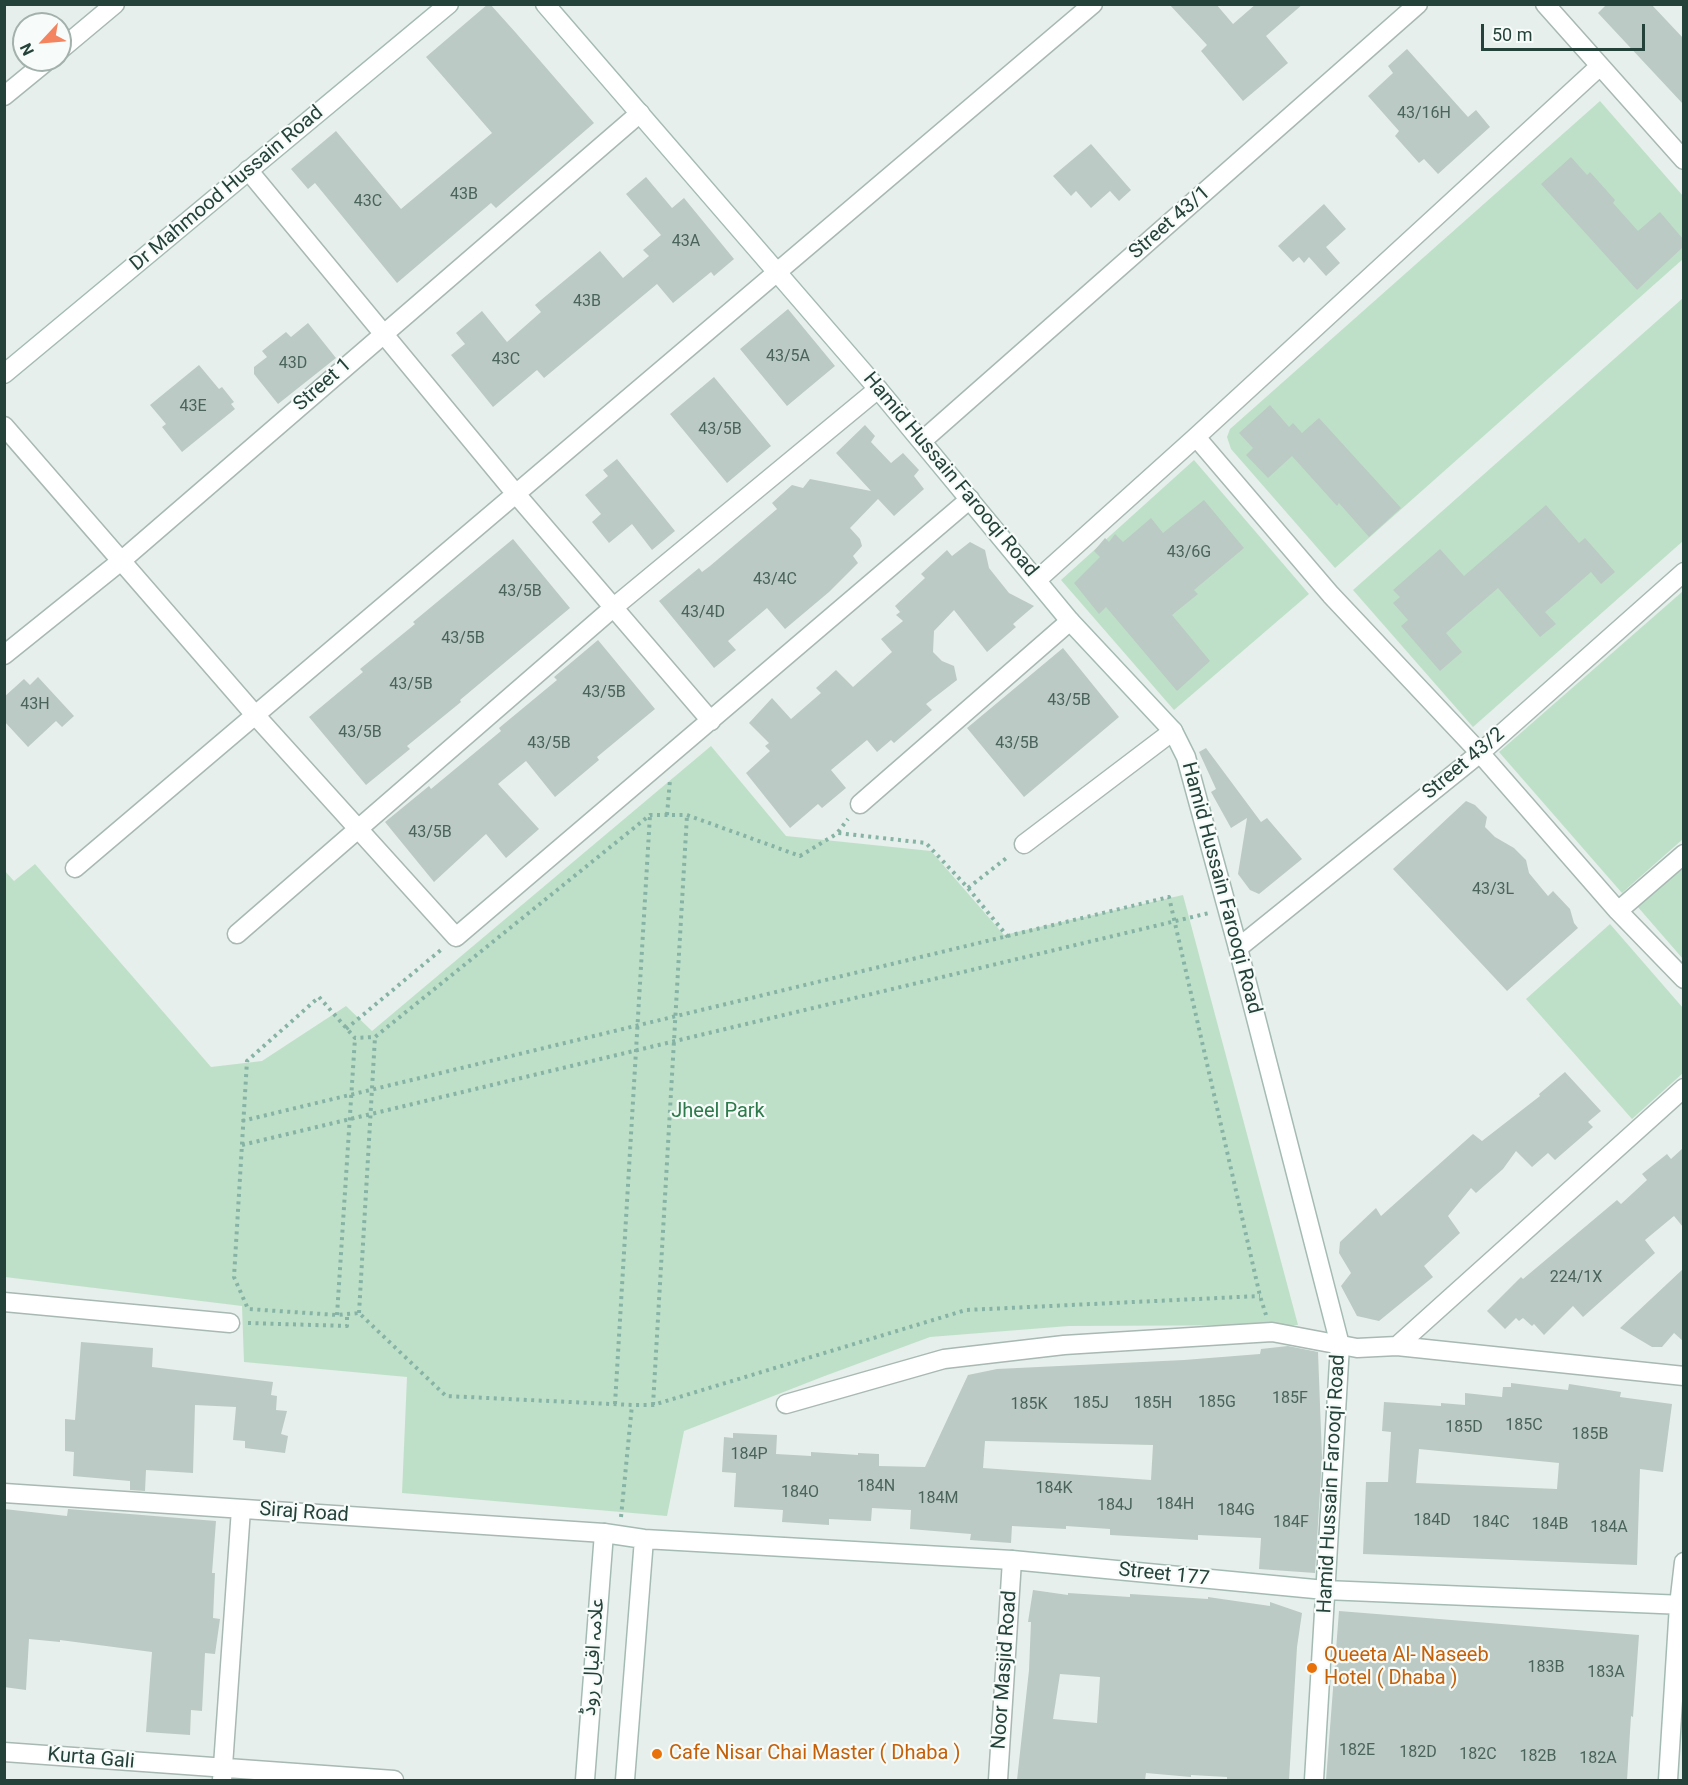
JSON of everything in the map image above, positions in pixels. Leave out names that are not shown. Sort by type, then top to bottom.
[{"type":"street","points":[[72,40],[116,4]]},
{"type":"street","name":"Dr Mahmood Hussain Road","points":[[4,374],[449,4]]},
{"type":"street","name":"Hamid Hussain Farooqi Road","points":[[545,4],[878,389],[1070,621],[1173,731],[1186,757],[1238,948],[1340,1344],[1314,1780]]},
{"type":"street","points":[[75,868],[779,273],[1093,4]]},
{"type":"street","name":"Street 43/1","points":[[922,441],[1418,4]]},
{"type":"street","points":[[1545,4],[1683,160]]},
{"type":"street","points":[[1036,580],[1196,437],[1600,66]]},
{"type":"street","points":[[4,96],[33,72]]},
{"type":"street","name":"Street 1","points":[[4,655],[121,561],[640,113]]},
{"type":"street","points":[[248,171],[516,494],[711,721]]},
{"type":"street","points":[[237,934],[614,607],[878,389]]},
{"type":"street","points":[[4,426],[256,716],[456,937],[970,499]]},
{"type":"street","points":[[1196,437],[1331,595],[1480,753],[1618,910],[1683,979]]},
{"type":"street","name":"Street 43/2","points":[[1238,948],[1480,753],[1683,572]]},
{"type":"street","points":[[860,804],[1070,621]]},
{"type":"street","points":[[1024,844],[1173,731]]},
{"type":"street","points":[[1618,910],[1683,854]]},
{"type":"street","points":[[1397,1346],[1683,1088]]},
{"type":"street","points":[[4,1302],[230,1323]]},
{"type":"street","points":[[786,1404],[944,1359],[1064,1345],[1272,1332],[1357,1348],[1397,1346],[1683,1376]]},
{"type":"street","name":"Siraj Road","points":[[4,1493],[611,1534],[644,1539]]},
{"type":"street","points":[[223,1775],[241,1509]]},
{"type":"street","name":"علامہ اقبال روڈ","points":[[585,1780],[611,1534]]},
{"type":"street","name":"Street 177","points":[[644,1539],[1012,1560],[1325,1590],[1681,1605]]},
{"type":"street","name":"علامہ اقبال روڈ","points":[[625,1780],[644,1539]]},
{"type":"street","name":"Noor Masjid Road","points":[[998,1780],[1012,1560]]},
{"type":"street","points":[[1668,1780],[1683,1562]]},
{"type":"street","name":"Kurta Gali","points":[[4,1752],[223,1775],[393,1780]]},
{"type":"path","points":[[667,815],[673,753]]},
{"type":"path","points":[[615,1404],[650,815]]},
{"type":"path","points":[[1008,937],[927,843],[838,833],[800,856],[687,815],[650,815],[375,1037],[355,1038],[319,997],[247,1061],[234,1277],[248,1309],[338,1315],[359,1313],[446,1396],[653,1405],[966,1310],[1260,1296]]},
{"type":"path","points":[[653,1405],[687,815]]},
{"type":"path","points":[[968,888],[1024,844]]},
{"type":"path","points":[[242,1121],[1169,897],[1260,1296],[1272,1332]]},
{"type":"path","points":[[242,1145],[1227,909]]},
{"type":"path","points":[[346,1029],[456,937]]},
{"type":"path","points":[[359,1313],[375,1037]]},
{"type":"path","points":[[338,1315],[355,1038]]},
{"type":"path","points":[[230,1323],[347,1326],[347,1314]]},
{"type":"path","points":[[611,1534],[632,1405]]},
{"type":"green space","points":[[1600,101],[1683,196],[1683,259],[1335,568],[1231,449],[1227,437],[1230,429]]},
{"type":"green space","points":[[1683,298],[1683,541],[1473,727],[1353,590]]},
{"type":"green space","points":[[1194,460],[1309,594],[1174,710],[1061,580]]},
{"type":"green space","points":[[1683,591],[1683,839],[1622,893],[1499,752]]},
{"type":"green space","name":"Jheel Park","points":[[711,746],[786,836],[931,851],[1004,935],[1183,895],[1298,1325],[1069,1326],[930,1337],[684,1431],[667,1516],[402,1493],[407,1377],[244,1362],[242,1306],[5,1277],[4,870],[14,881],[35,864],[211,1067],[262,1061],[346,1006],[372,1031]]},
{"type":"green space","points":[[1683,866],[1683,959],[1637,906]]},
{"type":"green space","points":[[1610,924],[1683,1008],[1683,1073],[1632,1119],[1526,999]]},
{"type":"building","points":[[488,4],[594,123],[496,208],[491,203],[397,283],[315,183],[308,189],[291,169],[336,131],[401,209],[492,133],[426,57]]},
{"type":"building","points":[[1169,4],[1216,4],[1233,24],[1256,4],[1303,4],[1266,36],[1288,63],[1243,101],[1201,51],[1207,45]]},
{"type":"building","points":[[1607,4],[1651,4],[1683,38],[1683,104],[1598,13]]},
{"type":"building","points":[[1407,49],[1468,117],[1476,110],[1490,127],[1438,174],[1424,159],[1419,163],[1395,136],[1399,131],[1368,96],[1393,73],[1388,66]]},
{"type":"building","points":[[1091,144],[1131,190],[1119,201],[1110,191],[1091,208],[1076,191],[1071,196],[1053,176]]},
{"type":"building","points":[[1571,157],[1587,175],[1590,172],[1638,231],[1660,212],[1683,239],[1683,247],[1637,290],[1541,184]]},
{"type":"building","points":[[646,177],[672,208],[684,198],[734,259],[714,276],[711,272],[673,303],[657,284],[544,378],[537,370],[493,407],[451,355],[465,344],[456,333],[482,311],[507,342],[541,312],[535,305],[600,251],[623,278],[649,256],[643,250],[661,235],[626,194]]},
{"type":"building","points":[[1324,204],[1346,229],[1326,247],[1340,263],[1326,276],[1309,257],[1304,263],[1299,257],[1293,262],[1278,246]]},
{"type":"building","points":[[788,309],[835,366],[787,406],[740,349]]},
{"type":"building","points":[[308,323],[336,358],[278,404],[254,374],[254,367],[267,357],[262,351],[286,332],[291,337]]},
{"type":"building","points":[[199,365],[219,389],[222,387],[234,402],[231,404],[235,409],[182,452],[162,427],[166,424],[150,405]]},
{"type":"building","points":[[714,377],[771,446],[727,483],[670,414]]},
{"type":"building","points":[[1270,405],[1289,427],[1293,423],[1302,433],[1319,418],[1401,508],[1369,537],[1339,503],[1337,506],[1292,456],[1268,478],[1246,455],[1253,448],[1239,433]]},
{"type":"building","points":[[865,425],[875,436],[871,442],[891,463],[903,453],[919,470],[914,476],[924,489],[894,516],[878,499],[850,528],[860,539],[862,546],[853,556],[858,563],[829,592],[785,629],[767,608],[728,641],[736,650],[714,668],[659,601],[699,568],[702,572],[710,566],[777,509],[772,503],[792,485],[803,488],[810,479],[871,491],[836,453]]},
{"type":"building","points":[[617,459],[675,531],[652,550],[632,524],[609,543],[592,522],[601,514],[585,495],[608,476],[603,470]]},
{"type":"building","points":[[1204,500],[1244,548],[1194,590],[1198,594],[1172,615],[1210,661],[1177,691],[1106,607],[1099,614],[1074,583],[1100,557],[1094,551],[1105,538],[1109,542],[1115,534],[1123,542],[1151,518],[1163,533]]},
{"type":"building","points":[[1546,505],[1579,543],[1585,538],[1615,572],[1601,584],[1591,572],[1545,612],[1556,624],[1540,637],[1498,588],[1446,633],[1462,652],[1440,671],[1401,626],[1408,620],[1393,603],[1400,597],[1393,590],[1440,549],[1464,576]]},
{"type":"building","points":[[513,539],[570,608],[460,700],[461,702],[407,746],[410,749],[366,785],[309,717],[363,672],[360,669],[415,624],[413,622]]},
{"type":"building","points":[[970,542],[985,550],[989,568],[1009,593],[1034,606],[1013,624],[1016,627],[987,652],[954,610],[934,631],[933,652],[942,661],[954,666],[957,680],[926,704],[932,710],[894,743],[891,740],[877,752],[867,740],[831,770],[846,788],[822,808],[818,804],[790,828],[746,773],[770,751],[765,746],[769,743],[749,723],[772,698],[791,719],[821,693],[816,688],[836,670],[853,687],[892,652],[881,639],[903,621],[896,615],[900,612],[895,606],[925,578],[921,574],[947,550],[952,556]]},
{"type":"building","points":[[598,640],[655,709],[597,757],[599,760],[555,797],[526,761],[498,784],[539,829],[506,858],[486,834],[434,882],[385,822],[429,786],[431,789],[501,731],[499,728],[557,680],[554,677]]},
{"type":"building","points":[[1063,648],[1119,717],[1024,797],[967,728]]},
{"type":"building","points":[[38,677],[74,716],[62,727],[56,721],[28,747],[4,721],[4,697],[24,679],[30,685]]},
{"type":"building","points":[[1206,748],[1261,822],[1267,818],[1302,859],[1259,894],[1250,890],[1238,874],[1247,818],[1231,828],[1211,792],[1216,789],[1199,752]]},
{"type":"building","points":[[1466,801],[1475,805],[1487,817],[1485,827],[1495,837],[1514,848],[1526,860],[1529,873],[1548,896],[1553,891],[1570,909],[1578,928],[1507,991],[1393,869]]},
{"type":"building","points":[[1565,1072],[1601,1111],[1588,1122],[1593,1127],[1555,1160],[1548,1153],[1532,1167],[1516,1151],[1503,1169],[1476,1193],[1471,1188],[1448,1216],[1460,1233],[1424,1266],[1433,1277],[1379,1321],[1357,1316],[1341,1286],[1351,1273],[1339,1253],[1340,1242],[1376,1208],[1381,1216],[1473,1134],[1482,1141],[1540,1096],[1539,1094]]},
{"type":"building","points":[[1683,1148],[1683,1227],[1674,1216],[1645,1240],[1655,1253],[1583,1317],[1573,1306],[1544,1335],[1534,1324],[1532,1326],[1523,1318],[1519,1321],[1516,1318],[1505,1329],[1487,1311],[1521,1277],[1523,1279],[1617,1200],[1621,1204],[1647,1180],[1642,1174],[1667,1154],[1671,1159]]},
{"type":"building","points":[[1683,1269],[1683,1341],[1674,1333],[1662,1347],[1652,1347],[1620,1328]]},
{"type":"building","points":[[81,1342],[153,1348],[152,1367],[273,1382],[271,1395],[277,1396],[276,1410],[287,1411],[281,1434],[288,1436],[285,1453],[245,1448],[245,1441],[233,1440],[236,1407],[195,1405],[193,1473],[146,1470],[145,1491],[130,1490],[130,1481],[73,1476],[74,1452],[65,1451],[65,1419],[75,1420]]},
{"type":"building","points":[[1288,1346],[1318,1352],[1322,1458],[1315,1573],[1259,1569],[1261,1538],[1198,1535],[1198,1540],[1110,1535],[1110,1529],[1012,1526],[1011,1543],[970,1540],[971,1534],[910,1529],[911,1510],[872,1508],[871,1521],[829,1519],[829,1525],[782,1522],[783,1510],[734,1507],[736,1473],[722,1472],[724,1437],[733,1438],[733,1433],[777,1435],[776,1454],[811,1456],[811,1452],[879,1454],[879,1466],[925,1467],[968,1375],[997,1369],[1260,1354],[1261,1349]],"holes":[[[985,1441],[1153,1445],[1151,1480],[983,1468]]]},
{"type":"building","points":[[1511,1383],[1568,1390],[1569,1384],[1621,1392],[1620,1397],[1672,1404],[1663,1472],[1640,1469],[1637,1565],[1363,1554],[1366,1482],[1388,1482],[1391,1432],[1382,1431],[1384,1402],[1441,1406],[1441,1403],[1465,1405],[1465,1393],[1502,1397],[1503,1387],[1511,1387]],"holes":[[[1419,1449],[1559,1463],[1557,1489],[1416,1483]]]},
{"type":"building","points":[[4,1509],[67,1516],[68,1509],[216,1521],[212,1573],[215,1573],[213,1618],[220,1619],[215,1654],[205,1653],[202,1711],[191,1710],[190,1735],[146,1732],[152,1652],[60,1640],[60,1642],[29,1639],[26,1690],[4,1687]]},
{"type":"building","points":[[1033,1590],[1068,1595],[1068,1593],[1130,1597],[1130,1594],[1208,1599],[1208,1597],[1270,1606],[1270,1602],[1302,1613],[1297,1647],[1289,1780],[1227,1780],[1227,1777],[1146,1773],[1145,1780],[1017,1780],[1029,1670],[1031,1622],[1028,1622]],"holes":[[[1060,1674],[1100,1677],[1097,1723],[1053,1719]]]},
{"type":"building","points":[[1339,1611],[1639,1635],[1627,1780],[1326,1780]]},
{"type":"place","name":"Queeta Al- Naseeb Hotel ( Dhaba )","points":[[1312,1668]]},
{"type":"place","name":"Cafe Nisar Chai Master ( Dhaba )","points":[[657,1754]]}]
